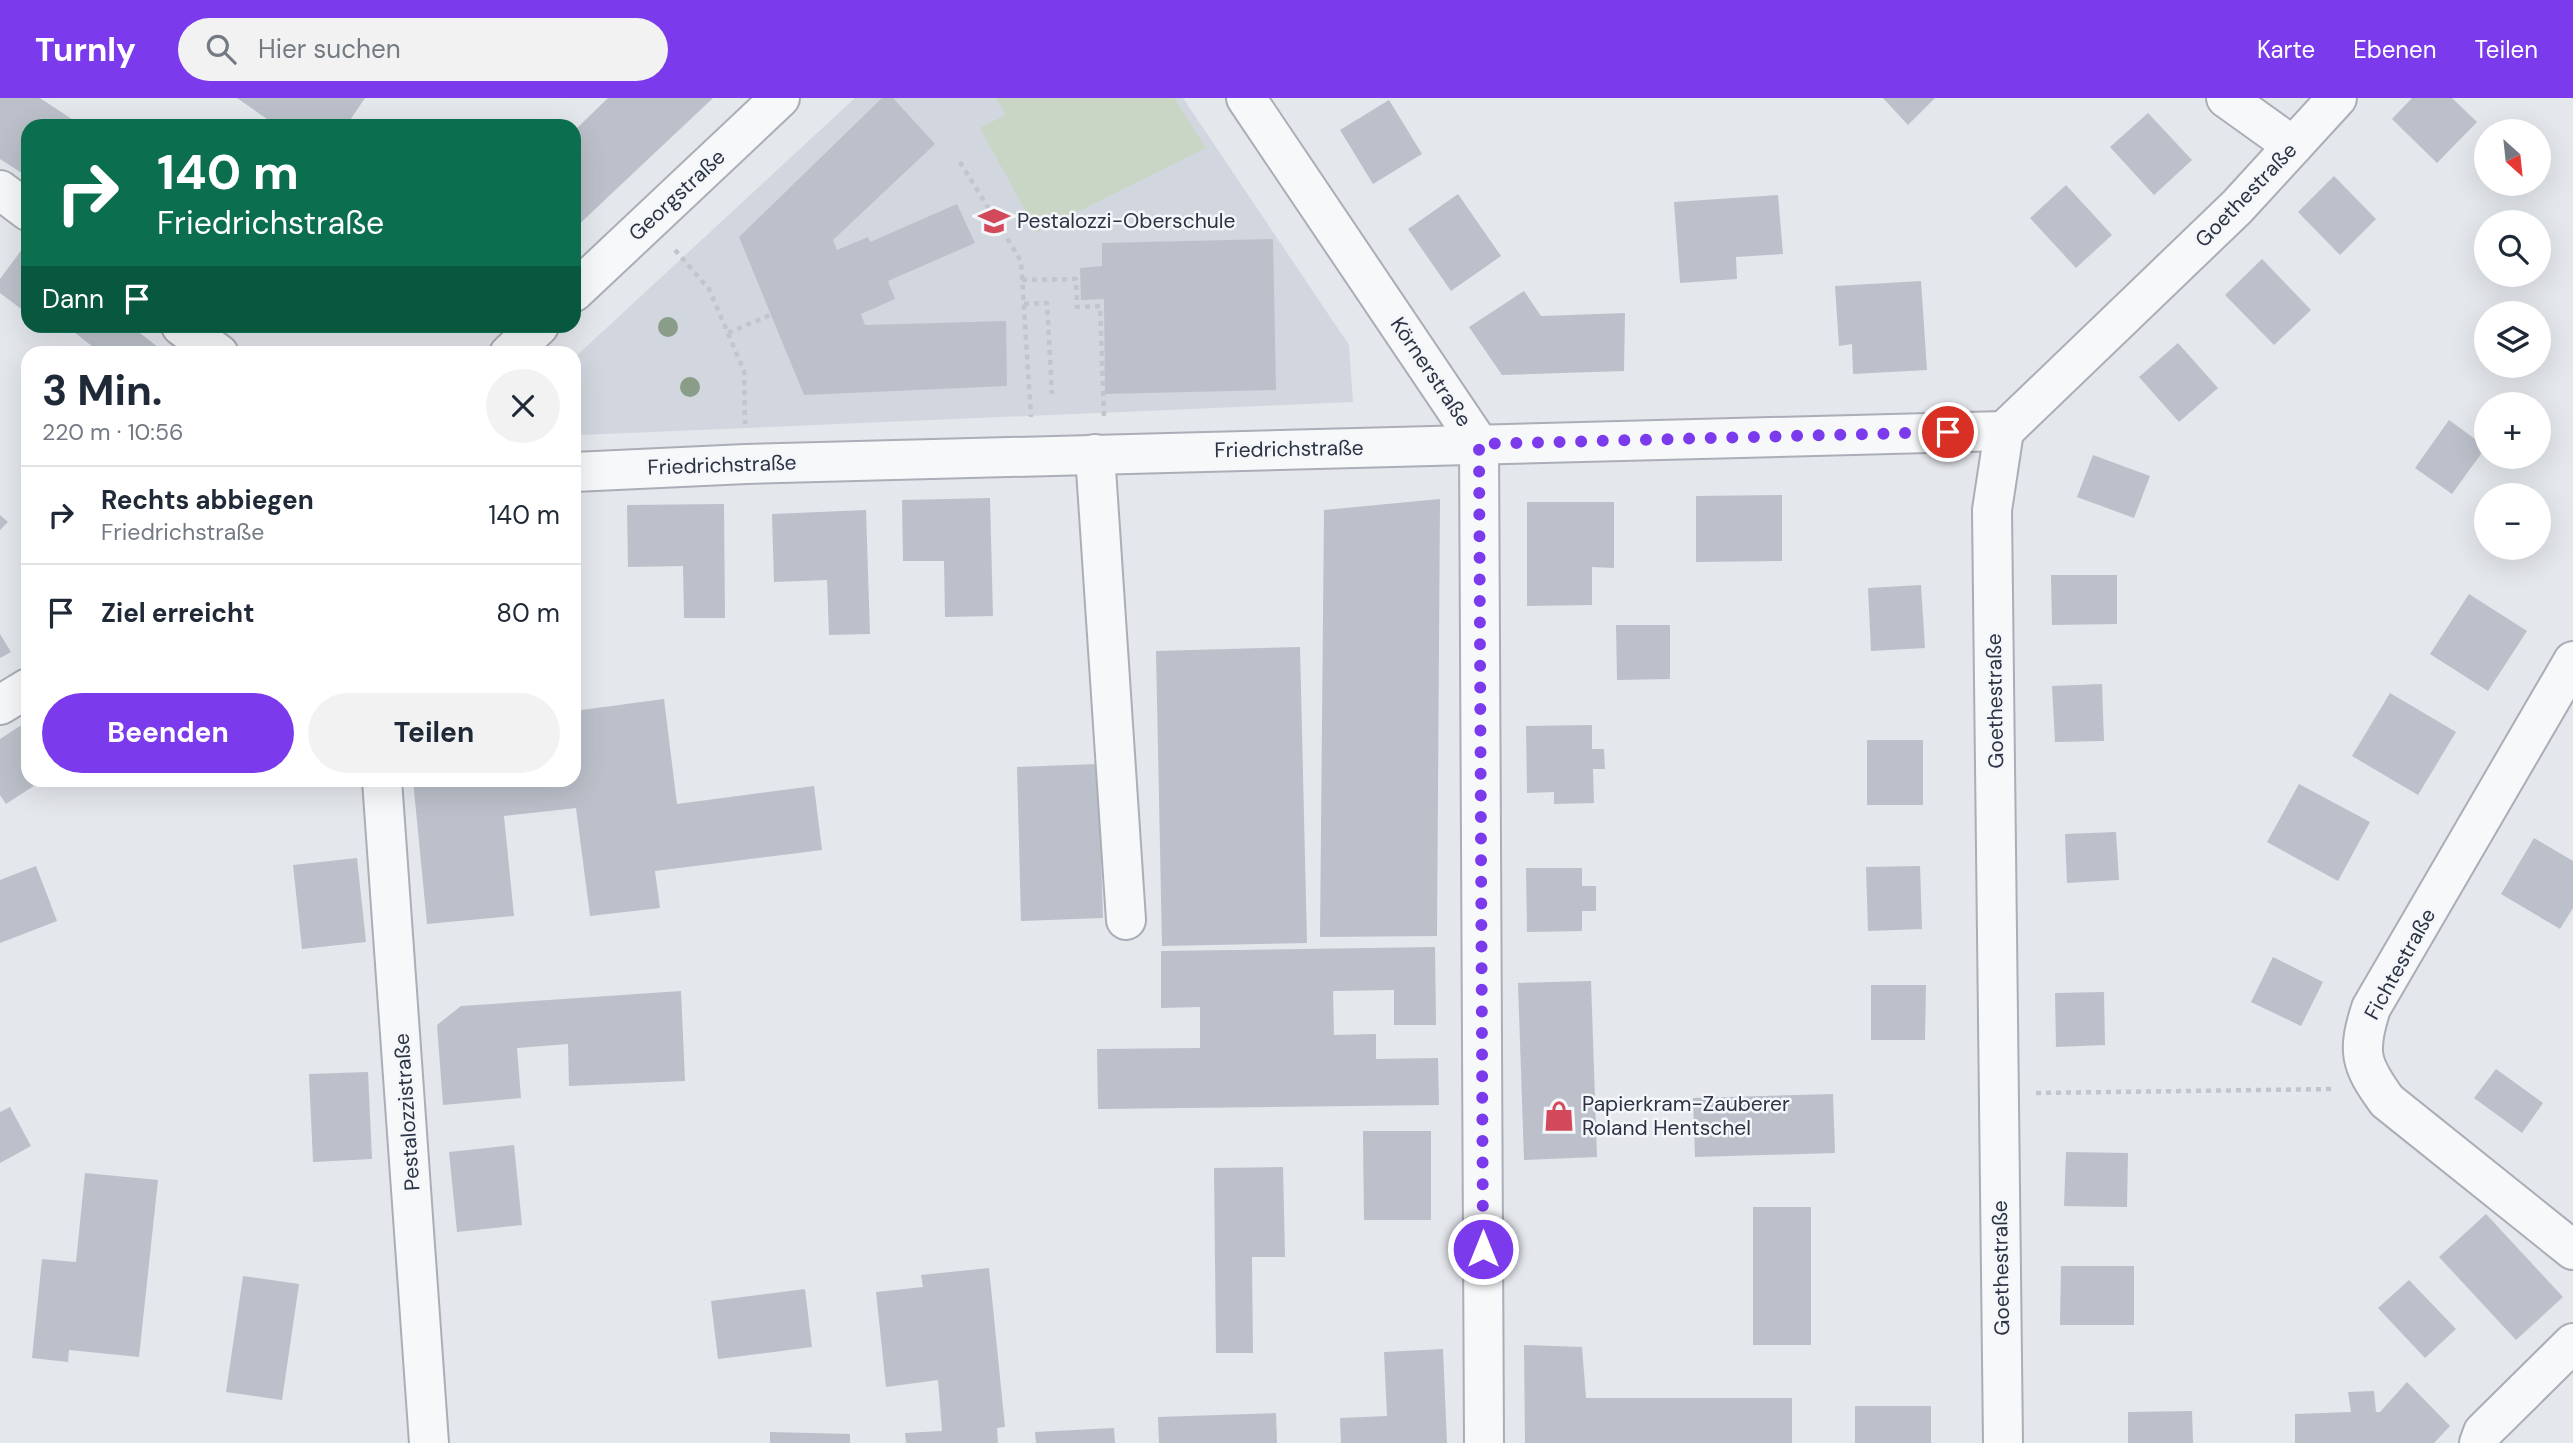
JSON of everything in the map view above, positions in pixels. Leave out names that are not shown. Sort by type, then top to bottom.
[{"type":"street","name":"Georgstraße","points":[[581,285],[780,98]]},
{"type":"street","name":"Körnerstraße","points":[[1246,98],[1479,444],[1484,1443]]},
{"type":"street","points":[[2225,98],[2293,146]]},
{"type":"street","name":"Goethestraße","points":[[2003,1443],[1992,510],[2004,431],[2237,207],[2337,98]]},
{"type":"street","points":[[0,190],[21,206]]},
{"type":"street","points":[[190,333],[208,346]]},
{"type":"street","points":[[518,346],[532,333]]},
{"type":"street","name":"Friedrichstraße","points":[[581,472],[746,464],[2004,431]]},
{"type":"street","points":[[1100,454],[1126,920]]},
{"type":"street","name":"Fichtestraße","points":[[2366,1073],[2361,1052],[2371,1008],[2573,661]]},
{"type":"street","points":[[0,705],[21,692]]},
{"type":"street","name":"Pestalozzistraße","points":[[382,787],[429,1443]]},
{"type":"street","points":[[2366,1073],[2387,1101],[2573,1250]]},
{"type":"street","points":[[2479,1443],[2483,1432],[2573,1343]]},
{"type":"path","points":[[960,162],[1021,261],[1033,456]]},
{"type":"path","points":[[1022,280],[1076,279],[1077,307],[1100,306],[1100,454]]},
{"type":"path","points":[[704,283],[744,371],[746,464]]},
{"type":"path","points":[[1091,300],[1091,306]]},
{"type":"path","points":[[1024,304],[1046,303],[1052,394]]},
{"type":"path","points":[[728,332],[770,315]]},
{"type":"path","points":[[2000,1093],[2332,1091],[2366,1073]]},
{"type":"shaded area","name":"Pestalozzi-Oberschule","points":[[855,98],[1183,98],[1349,345],[1353,402],[581,435],[581,352]]},
{"type":"green space","points":[[996,98],[1174,98],[1206,148],[1037,232],[980,128],[1006,115]]},
{"type":"building","points":[[0,98],[40,98],[72,119],[21,119],[21,172],[0,159]]},
{"type":"building","points":[[237,98],[365,98],[351,119],[267,119]]},
{"type":"building","points":[[608,98],[713,98],[581,222],[581,124]]},
{"type":"building","points":[[882,98],[893,98],[935,144],[833,240],[837,250],[868,237],[870,242],[957,204],[975,243],[888,281],[895,299],[861,314],[865,325],[1006,321],[1007,386],[804,395],[739,237]]},
{"type":"building","points":[[1883,98],[1935,98],[1908,125]]},
{"type":"building","points":[[2412,98],[2452,98],[2474,119],[2474,125],[2437,163],[2392,119]]},
{"type":"building","points":[[1389,100],[1422,154],[1373,184],[1340,130]]},
{"type":"building","points":[[2148,113],[2192,160],[2154,195],[2110,147]]},
{"type":"building","points":[[2334,176],[2376,219],[2340,255],[2298,212]]},
{"type":"building","points":[[2066,185],[2112,235],[2076,268],[2030,218]]},
{"type":"building","points":[[1458,194],[1501,256],[1451,291],[1408,229]]},
{"type":"building","points":[[1778,195],[1783,254],[1736,257],[1737,279],[1680,283],[1674,202]]},
{"type":"building","points":[[1273,239],[1276,390],[1105,394],[1104,299],[1081,300],[1080,268],[1102,266],[1102,243]]},
{"type":"building","points":[[21,251],[21,309],[0,293],[0,279]]},
{"type":"building","points":[[2262,259],[2311,310],[2274,345],[2225,295]]},
{"type":"building","points":[[1921,281],[1927,370],[1853,374],[1852,344],[1839,346],[1835,286]]},
{"type":"building","points":[[1524,291],[1541,316],[1625,313],[1624,371],[1502,375],[1469,327]]},
{"type":"building","points":[[75,333],[140,333],[157,346],[92,346]]},
{"type":"building","points":[[2178,343],[2218,388],[2179,422],[2139,377]]},
{"type":"building","points":[[2449,420],[2474,438],[2474,464],[2452,494],[2415,468]]},
{"type":"building","points":[[2093,455],[2150,476],[2134,518],[2077,497]]},
{"type":"building","points":[[1782,495],[1782,561],[1696,562],[1696,496]]},
{"type":"building","points":[[990,498],[993,616],[945,617],[944,561],[903,561],[902,500]]},
{"type":"building","points":[[1440,499],[1437,936],[1320,937],[1324,510]]},
{"type":"building","points":[[1527,502],[1614,502],[1614,568],[1592,567],[1592,605],[1527,606]]},
{"type":"building","points":[[724,504],[725,618],[684,618],[683,566],[628,567],[627,505]]},
{"type":"building","points":[[866,510],[870,634],[829,635],[827,580],[774,582],[772,514]]},
{"type":"building","points":[[0,515],[8,522],[0,530]]},
{"type":"building","points":[[2051,575],[2117,575],[2117,624],[2052,625]]},
{"type":"building","points":[[1921,585],[1925,648],[1871,651],[1868,588]]},
{"type":"building","points":[[2469,594],[2527,631],[2488,691],[2430,654]]},
{"type":"building","points":[[1616,625],[1670,625],[1670,679],[1617,680]]},
{"type":"building","points":[[0,634],[11,652],[0,658]]},
{"type":"building","points":[[1300,647],[1307,943],[1162,946],[1156,651]]},
{"type":"building","points":[[2102,684],[2104,741],[2055,742],[2052,686]]},
{"type":"building","points":[[2390,693],[2456,732],[2418,795],[2352,756]]},
{"type":"building","points":[[664,699],[677,804],[814,786],[822,850],[655,871],[660,908],[590,916],[576,808],[504,816],[514,916],[427,924],[414,787],[581,787],[581,710]]},
{"type":"building","points":[[1592,725],[1592,749],[1604,749],[1605,769],[1593,769],[1594,803],[1554,804],[1554,792],[1527,793],[1526,726]]},
{"type":"building","points":[[21,726],[21,787],[32,787],[6,804],[0,795],[0,739]]},
{"type":"building","points":[[1867,740],[1923,740],[1923,805],[1867,805]]},
{"type":"building","points":[[1098,764],[1103,918],[1021,921],[1017,767]]},
{"type":"building","points":[[2299,784],[2370,822],[2338,881],[2267,842]]},
{"type":"building","points":[[2116,832],[2119,880],[2067,883],[2065,834]]},
{"type":"building","points":[[2534,838],[2573,861],[2573,908],[2560,929],[2501,894]]},
{"type":"building","points":[[357,858],[366,942],[302,949],[293,865]]},
{"type":"building","points":[[36,866],[57,921],[0,943],[0,880]]},
{"type":"building","points":[[1920,866],[1922,929],[1868,931],[1866,867]]},
{"type":"building","points":[[1526,868],[1582,868],[1582,886],[1596,886],[1596,911],[1582,911],[1582,931],[1527,932]]},
{"type":"building","points":[[1435,947],[1436,1025],[1394,1025],[1394,990],[1333,991],[1334,1035],[1376,1034],[1376,1059],[1438,1058],[1439,1105],[1098,1109],[1097,1049],[1200,1048],[1200,1007],[1161,1008],[1161,951]]},
{"type":"building","points":[[2273,957],[2323,982],[2301,1026],[2251,1002]]},
{"type":"building","points":[[1591,981],[1597,1157],[1524,1160],[1518,983]]},
{"type":"building","points":[[1871,985],[1926,985],[1925,1040],[1871,1040]]},
{"type":"building","points":[[681,991],[685,1081],[569,1086],[568,1044],[517,1048],[521,1098],[443,1105],[437,1025],[461,1006]]},
{"type":"building","points":[[2104,992],[2105,1045],[2056,1047],[2055,993]]},
{"type":"building","points":[[2496,1069],[2543,1103],[2522,1133],[2474,1098]]},
{"type":"building","points":[[368,1072],[372,1159],[313,1162],[309,1074]]},
{"type":"building","points":[[1833,1094],[1835,1153],[1695,1157],[1693,1098]]},
{"type":"building","points":[[10,1107],[31,1146],[0,1163],[0,1112]]},
{"type":"building","points":[[1363,1131],[1431,1131],[1431,1220],[1364,1220]]},
{"type":"building","points":[[514,1145],[522,1225],[457,1232],[449,1152]]},
{"type":"building","points":[[2066,1152],[2128,1153],[2127,1207],[2064,1206]]},
{"type":"building","points":[[1283,1167],[1285,1257],[1252,1257],[1253,1353],[1216,1353],[1214,1168]]},
{"type":"building","points":[[85,1173],[158,1180],[139,1357],[69,1350],[68,1362],[32,1358],[42,1259],[76,1262]]},
{"type":"building","points":[[1753,1207],[1811,1207],[1811,1345],[1753,1345]]},
{"type":"building","points":[[2486,1214],[2563,1297],[2516,1340],[2439,1257]]},
{"type":"building","points":[[2061,1266],[2134,1266],[2134,1325],[2060,1325]]},
{"type":"building","points":[[989,1268],[1005,1427],[997,1428],[998,1443],[906,1443],[905,1433],[942,1431],[938,1380],[886,1387],[876,1292],[923,1287],[921,1275]]},
{"type":"building","points":[[243,1276],[299,1284],[282,1400],[226,1392]]},
{"type":"building","points":[[2409,1280],[2456,1329],[2425,1358],[2378,1308]]},
{"type":"building","points":[[805,1289],[812,1347],[718,1359],[711,1301]]},
{"type":"building","points":[[1524,1345],[1582,1347],[1586,1398],[1792,1398],[1792,1443],[1525,1443]]},
{"type":"building","points":[[1443,1349],[1447,1443],[1341,1443],[1340,1418],[1387,1416],[1384,1352]]},
{"type":"building","points":[[2407,1382],[2450,1426],[2434,1443],[2295,1443],[2295,1414],[2351,1412],[2348,1392],[2374,1391],[2376,1412],[2380,1412]]},
{"type":"building","points":[[1855,1406],[1931,1406],[1931,1443],[1855,1443]]},
{"type":"building","points":[[2192,1411],[2193,1443],[2128,1443],[2128,1412]]},
{"type":"building","points":[[1276,1413],[1277,1443],[1159,1443],[1158,1417]]},
{"type":"building","points":[[1114,1428],[1115,1443],[1036,1443],[1035,1432]]},
{"type":"building","points":[[770,1432],[850,1434],[850,1443],[770,1443]]},
{"type":"place","name":"Pestalozzi-Oberschule","points":[[994,221]]},
{"type":"place","name":"Papierkram-Zauberer Roland Hentschel","points":[[1559,1116]]},
{"type":"route","points":[[1483,1249],[1479,444],[1948,432]]}]
